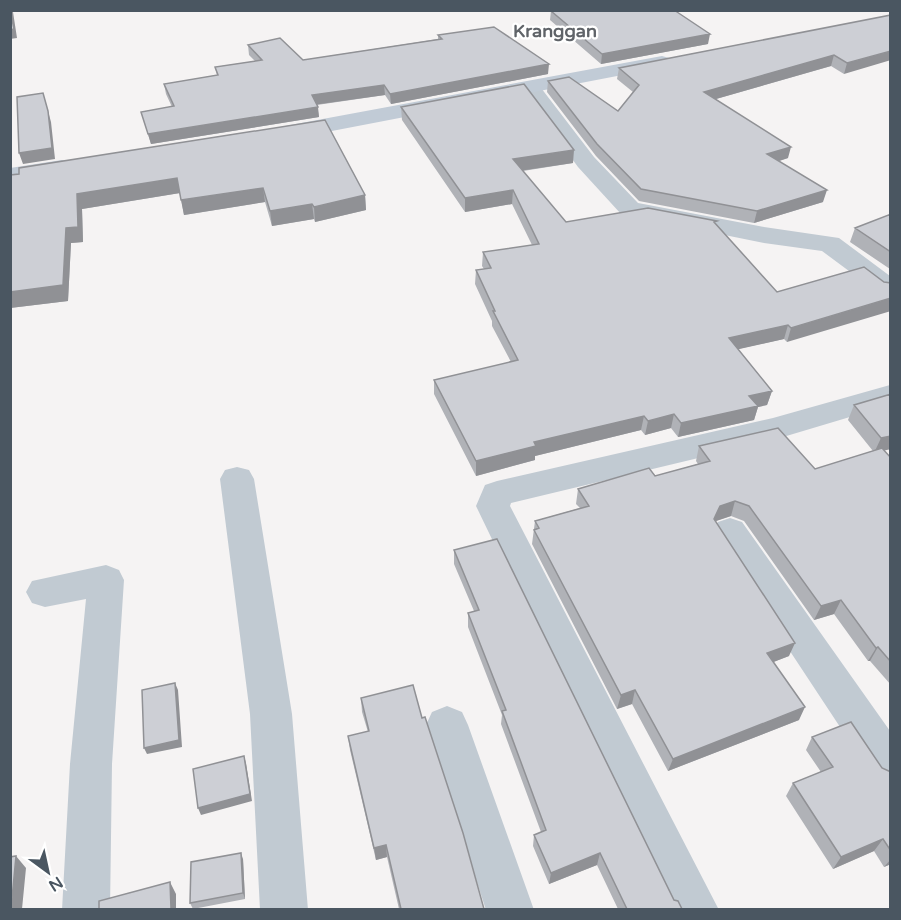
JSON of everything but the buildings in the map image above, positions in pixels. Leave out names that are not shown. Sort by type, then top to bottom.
[{"type":"street","points":[[262,137],[681,59]]},
{"type":"street","points":[[531,88],[586,162],[630,209],[764,235],[830,244],[891,288]]},
{"type":"street","points":[[10,175],[79,164]]},
{"type":"street","points":[[696,909],[493,506],[494,497],[497,494],[773,429],[891,395]]},
{"type":"street","points":[[237,479],[271,714],[284,909]]},
{"type":"street","points":[[730,532],[891,766]]},
{"type":"street","points":[[45,592],[106,580],[91,764],[86,909]]},
{"type":"street","points":[[447,725],[510,909]]},
{"type":"district","name":"Kranggan","points":[[555,31]]}]
